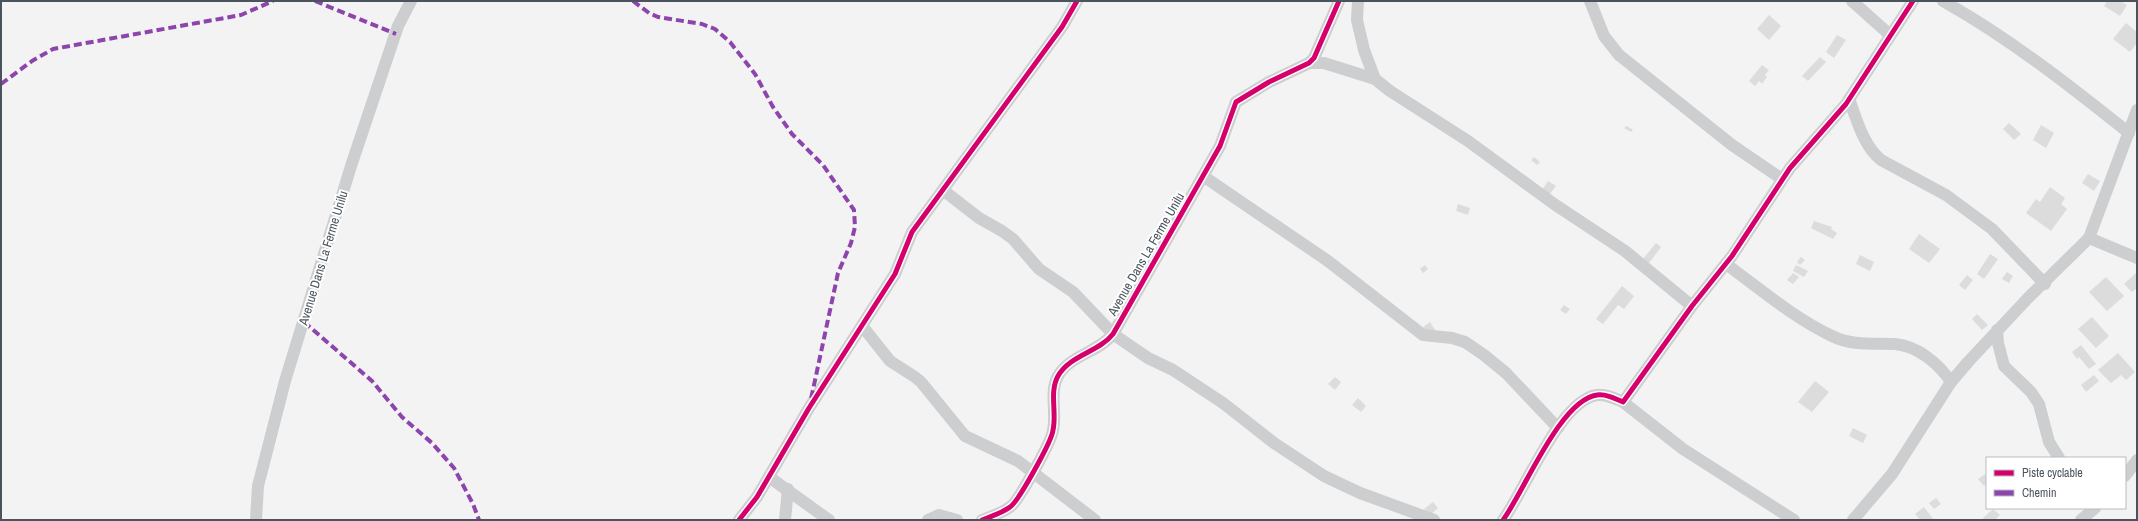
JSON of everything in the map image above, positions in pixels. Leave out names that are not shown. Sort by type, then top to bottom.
[{"type":"street","name":"Avenue Dans La Ferme Unilu","points":[[256,520],[258,486],[285,381],[351,166],[398,26],[411,1]]},
{"type":"street","points":[[739,520],[757,497],[809,408],[863,327],[895,274],[912,232],[1062,27],[1077,1]]},
{"type":"street","points":[[1309,63],[1314,58],[1339,1]]},
{"type":"street","points":[[1358,1],[1357,20],[1364,50],[1375,79]]},
{"type":"street","points":[[1590,1],[1604,36],[1619,55],[1732,145],[1782,180]]},
{"type":"street","points":[[1852,1],[1890,36]]},
{"type":"street","points":[[1622,402],[1692,306],[1726,264],[1790,168],[1849,99],[1912,1]]},
{"type":"street","points":[[1943,1],[1974,18],[2017,48],[2128,133]]},
{"type":"street","name":"Avenue Dans La Ferme Unilu","points":[[982,520],[1012,507],[1049,444],[1053,431],[1055,414],[1053,396],[1058,375],[1067,365],[1107,342],[1113,334],[1220,146],[1225,126],[1236,102],[1274,80],[1309,63]]},
{"type":"street","points":[[1309,63],[1324,63],[1375,79],[1390,91],[1468,141],[1554,204],[1626,252],[1692,306]]},
{"type":"street","points":[[1849,99],[1862,133],[1873,153],[1881,160],[1946,195],[1992,229],[2045,284]]},
{"type":"street","points":[[1853,520],[1892,474],[1951,382],[1982,344],[2045,284],[2089,238],[2137,110]]},
{"type":"street","points":[[1203,176],[1328,261],[1423,335],[1452,338],[1465,342],[1484,355],[1506,373],[1558,428]]},
{"type":"street","points":[[943,190],[979,218],[1013,239],[1039,269],[1073,292],[1113,334],[1148,358],[1173,370],[1223,403],[1274,443],[1324,476],[1360,493],[1434,520]]},
{"type":"street","points":[[2089,238],[2137,258]]},
{"type":"street","points":[[1726,264],[1799,316],[1833,336],[1856,343],[1896,344],[1911,348],[1943,370],[1951,382]]},
{"type":"street","points":[[863,327],[890,361],[918,380],[965,436],[1018,461],[1095,520]]},
{"type":"street","points":[[1997,330],[1998,343],[2004,366],[2031,392],[2039,404],[2049,442],[2058,457]]},
{"type":"street","points":[[1503,520],[1558,428],[1584,401],[1595,396],[1607,395],[1622,402],[1683,449],[1794,520]]},
{"type":"street","points":[[2126,475],[2137,460]]},
{"type":"street","points":[[769,477],[829,520]]},
{"type":"street","points":[[785,520],[788,490]]},
{"type":"street","points":[[2080,520],[2094,509]]},
{"type":"street","points":[[928,520],[939,515],[957,520]]},
{"type":"building","points":[[2107,1],[2120,1],[2127,5],[2120,16],[2104,6]]},
{"type":"building","points":[[1769,15],[1781,26],[1769,40],[1757,29]]},
{"type":"building","points":[[2126,23],[2137,32],[2137,43],[2130,52],[2113,39]]},
{"type":"building","points":[[1837,35],[1846,40],[1834,58],[1826,52]]},
{"type":"building","points":[[1820,57],[1826,62],[1808,81],[1802,76]]},
{"type":"building","points":[[1762,65],[1769,70],[1765,75],[1767,77],[1762,84],[1759,81],[1755,86],[1749,81]]},
{"type":"building","points":[[2009,123],[2021,134],[2014,140],[2003,129]]},
{"type":"building","points":[[2041,125],[2054,133],[2046,148],[2033,140]]},
{"type":"building","points":[[1627,126],[1633,130],[1631,132],[1624,128]]},
{"type":"building","points":[[1534,157],[1540,162],[1537,165],[1531,160]]},
{"type":"building","points":[[2088,174],[2100,181],[2094,191],[2082,183]]},
{"type":"building","points":[[1548,181],[1556,186],[1549,195],[1542,190]]},
{"type":"building","points":[[2050,187],[2065,198],[2061,204],[2067,209],[2051,231],[2026,213],[2036,199],[2040,202]]},
{"type":"building","points":[[1458,204],[1470,208],[1468,215],[1456,211]]},
{"type":"building","points":[[1814,221],[1832,227],[1831,229],[1837,233],[1833,239],[1811,228]]},
{"type":"building","points":[[1919,234],[1940,249],[1929,263],[1909,249]]},
{"type":"building","points":[[1656,243],[1661,247],[1649,263],[1643,259]]},
{"type":"building","points":[[1990,254],[1998,259],[1984,279],[1977,274]]},
{"type":"building","points":[[1860,255],[1874,262],[1870,271],[1856,264]]},
{"type":"building","points":[[1801,257],[1805,260],[1800,265],[1797,262]]},
{"type":"building","points":[[1425,265],[1428,269],[1423,273],[1420,269]]},
{"type":"building","points":[[1796,265],[1808,271],[1804,277],[1793,271]]},
{"type":"building","points":[[2007,272],[2013,276],[2009,283],[2002,279]]},
{"type":"building","points":[[2137,272],[2137,288],[2132,292],[2124,284]]},
{"type":"building","points":[[1793,273],[1799,277],[1793,284],[1787,280]]},
{"type":"building","points":[[1967,275],[1973,280],[1965,290],[1959,285]]},
{"type":"building","points":[[2106,277],[2124,296],[2107,311],[2089,292]]},
{"type":"building","points":[[1622,286],[1634,296],[1624,309],[1618,305],[1603,324],[1596,319]]},
{"type":"building","points":[[1564,305],[1570,309],[1566,314],[1560,310]]},
{"type":"building","points":[[1977,314],[1988,325],[1982,330],[1972,319]]},
{"type":"building","points":[[2092,317],[2109,336],[2096,348],[2078,329]]},
{"type":"building","points":[[1430,322],[1435,330],[1428,334],[1423,327]]},
{"type":"building","points":[[2081,345],[2096,364],[2089,369],[2079,357],[2077,359],[2072,352]]},
{"type":"building","points":[[2118,353],[2135,372],[2126,380],[2121,375],[2111,383],[2098,370]]},
{"type":"building","points":[[2094,375],[2099,381],[2086,392],[2081,385]]},
{"type":"building","points":[[1335,377],[1341,382],[1335,390],[1328,384]]},
{"type":"building","points":[[1815,381],[1829,392],[1812,412],[1798,402]]},
{"type":"building","points":[[1358,398],[1366,406],[1361,412],[1352,405]]},
{"type":"building","points":[[1853,428],[1867,435],[1863,443],[1849,436]]},
{"type":"building","points":[[1985,474],[1986,485],[1984,486],[1978,479]]},
{"type":"building","points":[[1936,498],[1941,504],[1934,509],[1929,503]]},
{"type":"building","points":[[1433,502],[1438,508],[1430,515],[1424,509]]},
{"type":"building","points":[[1924,507],[1934,520],[1920,520],[1915,514]]},
{"type":"building","points":[[1993,509],[2000,515],[1995,520],[1981,520]]},
{"type":"marked path","points":[[1,84],[32,61],[53,49],[241,15],[273,1]]},
{"type":"marked path","points":[[315,1],[396,34]]},
{"type":"marked path","points":[[633,1],[649,13],[658,17],[702,24],[715,29],[730,42],[755,74],[773,107],[792,134],[823,165],[854,210],[855,227],[851,243],[838,273],[811,399]]},
{"type":"marked path","points":[[304,322],[372,381],[402,417],[432,443],[454,468],[473,504],[479,520]]},
{"type":"cycle path","points":[[739,520],[757,497],[809,408],[895,274],[912,232],[1062,27],[1077,1]]},
{"type":"cycle path","points":[[982,520],[1000,513],[1010,507],[1027,483],[1047,446],[1053,430],[1054,389],[1058,376],[1070,363],[1100,345],[1113,334],[1220,146],[1236,102],[1269,82],[1309,63],[1314,58],[1339,1]]},
{"type":"cycle path","points":[[1503,520],[1512,507],[1544,449],[1570,413],[1583,401],[1597,395],[1607,396],[1623,402],[1692,306],[1732,256],[1790,168],[1846,104],[1913,1]]}]
